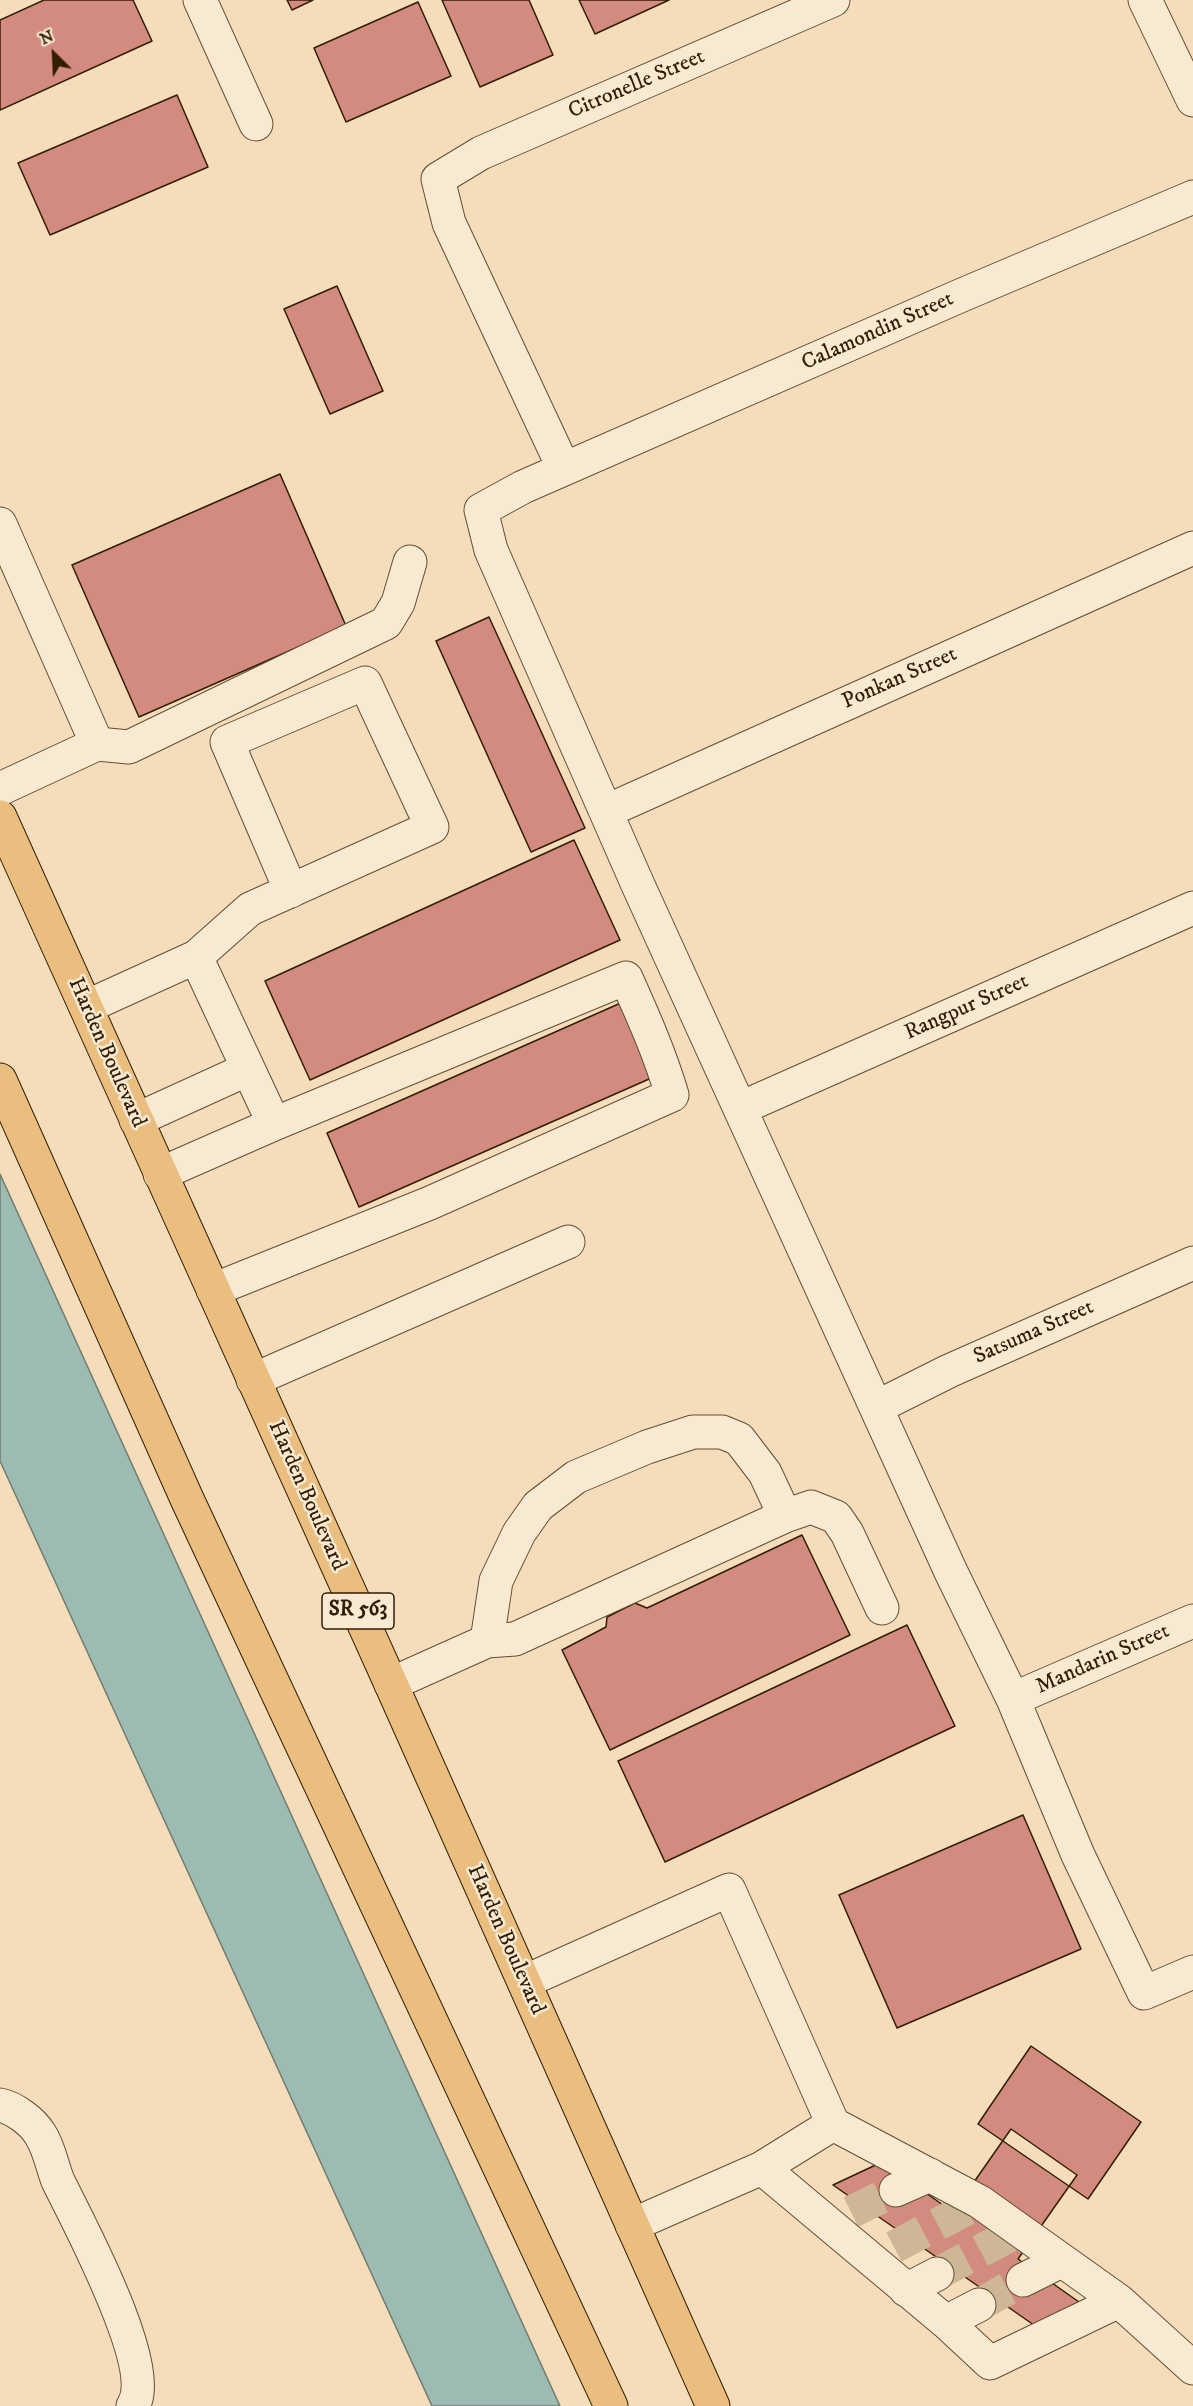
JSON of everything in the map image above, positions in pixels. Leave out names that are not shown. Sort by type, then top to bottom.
[{"type":"main road","name":"Harden Boulevard","points":[[0,818],[391,1684],[712,2406]]},
{"type":"main road","points":[[0,1080],[187,1499],[611,2406]]},
{"type":"street","points":[[200,0],[256,124]]},
{"type":"street","name":"Citronelle Street","points":[[564,469],[449,223],[438,179],[481,153],[833,0]]},
{"type":"street","points":[[1145,0],[1193,100]]},
{"type":"street","name":"Calamondin Street","points":[[607,811],[490,550],[481,510],[522,487],[1193,197]]},
{"type":"street","points":[[0,524],[98,744]]},
{"type":"street","name":"Ponkan Street","points":[[607,811],[1193,548]]},
{"type":"street","points":[[0,789],[98,744],[129,747],[386,623],[398,603],[410,562]]},
{"type":"street","points":[[86,1007],[195,957],[250,909],[291,891],[432,827],[365,683],[227,741],[291,891]]},
{"type":"street","points":[[607,811],[638,885],[878,1407],[951,1572],[1012,1699],[1078,1855],[1144,1993],[1193,1972]]},
{"type":"street","name":"Rangpur Street","points":[[741,1108],[1193,908]]},
{"type":"street","points":[[195,957],[274,1124]]},
{"type":"street","points":[[160,1174],[274,1124],[626,978],[664,1067],[672,1095],[430,1203],[213,1290]]},
{"type":"street","points":[[136,1120],[248,1069]]},
{"type":"street","points":[[254,1380],[568,1242]]},
{"type":"street","name":"Satsuma Street","points":[[878,1407],[949,1371],[1193,1263]]},
{"type":"street","points":[[487,1641],[496,1581],[519,1533],[538,1506],[576,1477],[647,1447],[693,1432],[722,1432],[739,1439],[765,1473],[785,1516]]},
{"type":"street","points":[[391,1684],[487,1641],[514,1639],[785,1516],[811,1507],[836,1517],[847,1533],[882,1608]]},
{"type":"street","name":"Mandarin Street","points":[[1012,1699],[1193,1621]]},
{"type":"street","points":[[524,1982],[729,1890],[833,2124],[980,2202],[1119,2301],[1193,2368]]},
{"type":"street","points":[[0,2105],[12,2108],[40,2134],[56,2176],[124,2322],[136,2371],[137,2398],[133,2406]]},
{"type":"street","points":[[633,2225],[762,2168],[833,2124]]},
{"type":"street","points":[[762,2168],[839,2217],[882,2253],[906,2290],[946,2322],[990,2363],[1119,2301]]},
{"type":"street","points":[[896,2190],[930,2175]]},
{"type":"street","points":[[1023,2280],[1061,2261]]},
{"type":"street","points":[[906,2290],[937,2274]]},
{"type":"street","points":[[946,2322],[979,2305]]},
{"type":"water","points":[[0,1174],[560,2406],[432,2406],[0,1461]]},
{"type":"building","points":[[44,0],[133,0],[152,41],[0,110],[0,20]]},
{"type":"building","points":[[287,0],[313,0],[292,10]]},
{"type":"building","points":[[442,0],[529,0],[553,55],[480,87]]},
{"type":"building","points":[[579,0],[669,0],[595,34]]},
{"type":"building","points":[[418,2],[451,76],[346,122],[314,48]]},
{"type":"building","points":[[177,95],[208,167],[50,235],[18,163]]},
{"type":"building","points":[[337,286],[383,391],[330,414],[284,309]]},
{"type":"building","points":[[280,474],[346,626],[139,717],[72,565]]},
{"type":"building","points":[[489,617],[585,828],[531,852],[436,641]]},
{"type":"building","points":[[574,840],[620,940],[310,1080],[265,981]]},
{"type":"building","points":[[632,998],[665,1072],[359,1207],[327,1133]]},
{"type":"building","points":[[802,1535],[850,1635],[610,1750],[562,1650],[606,1627],[607,1617],[635,1603],[647,1608]]},
{"type":"building","points":[[907,1625],[955,1726],[665,1862],[618,1761]]},
{"type":"building","points":[[1023,1815],[1081,1949],[897,2028],[839,1895]]},
{"type":"building","points":[[1031,2046],[1141,2122],[1088,2199],[978,2124]]},
{"type":"building","points":[[1011,2129],[1077,2175],[1018,2259],[1089,2309],[1041,2330],[833,2185],[882,2162],[953,2212]]},
{"type":"tunnel","points":[[851,2212],[896,2190]]},
{"type":"tunnel","points":[[894,2247],[980,2202]]},
{"type":"tunnel","points":[[937,2274],[1020,2230]]},
{"type":"tunnel","points":[[979,2305],[1023,2280]]}]
